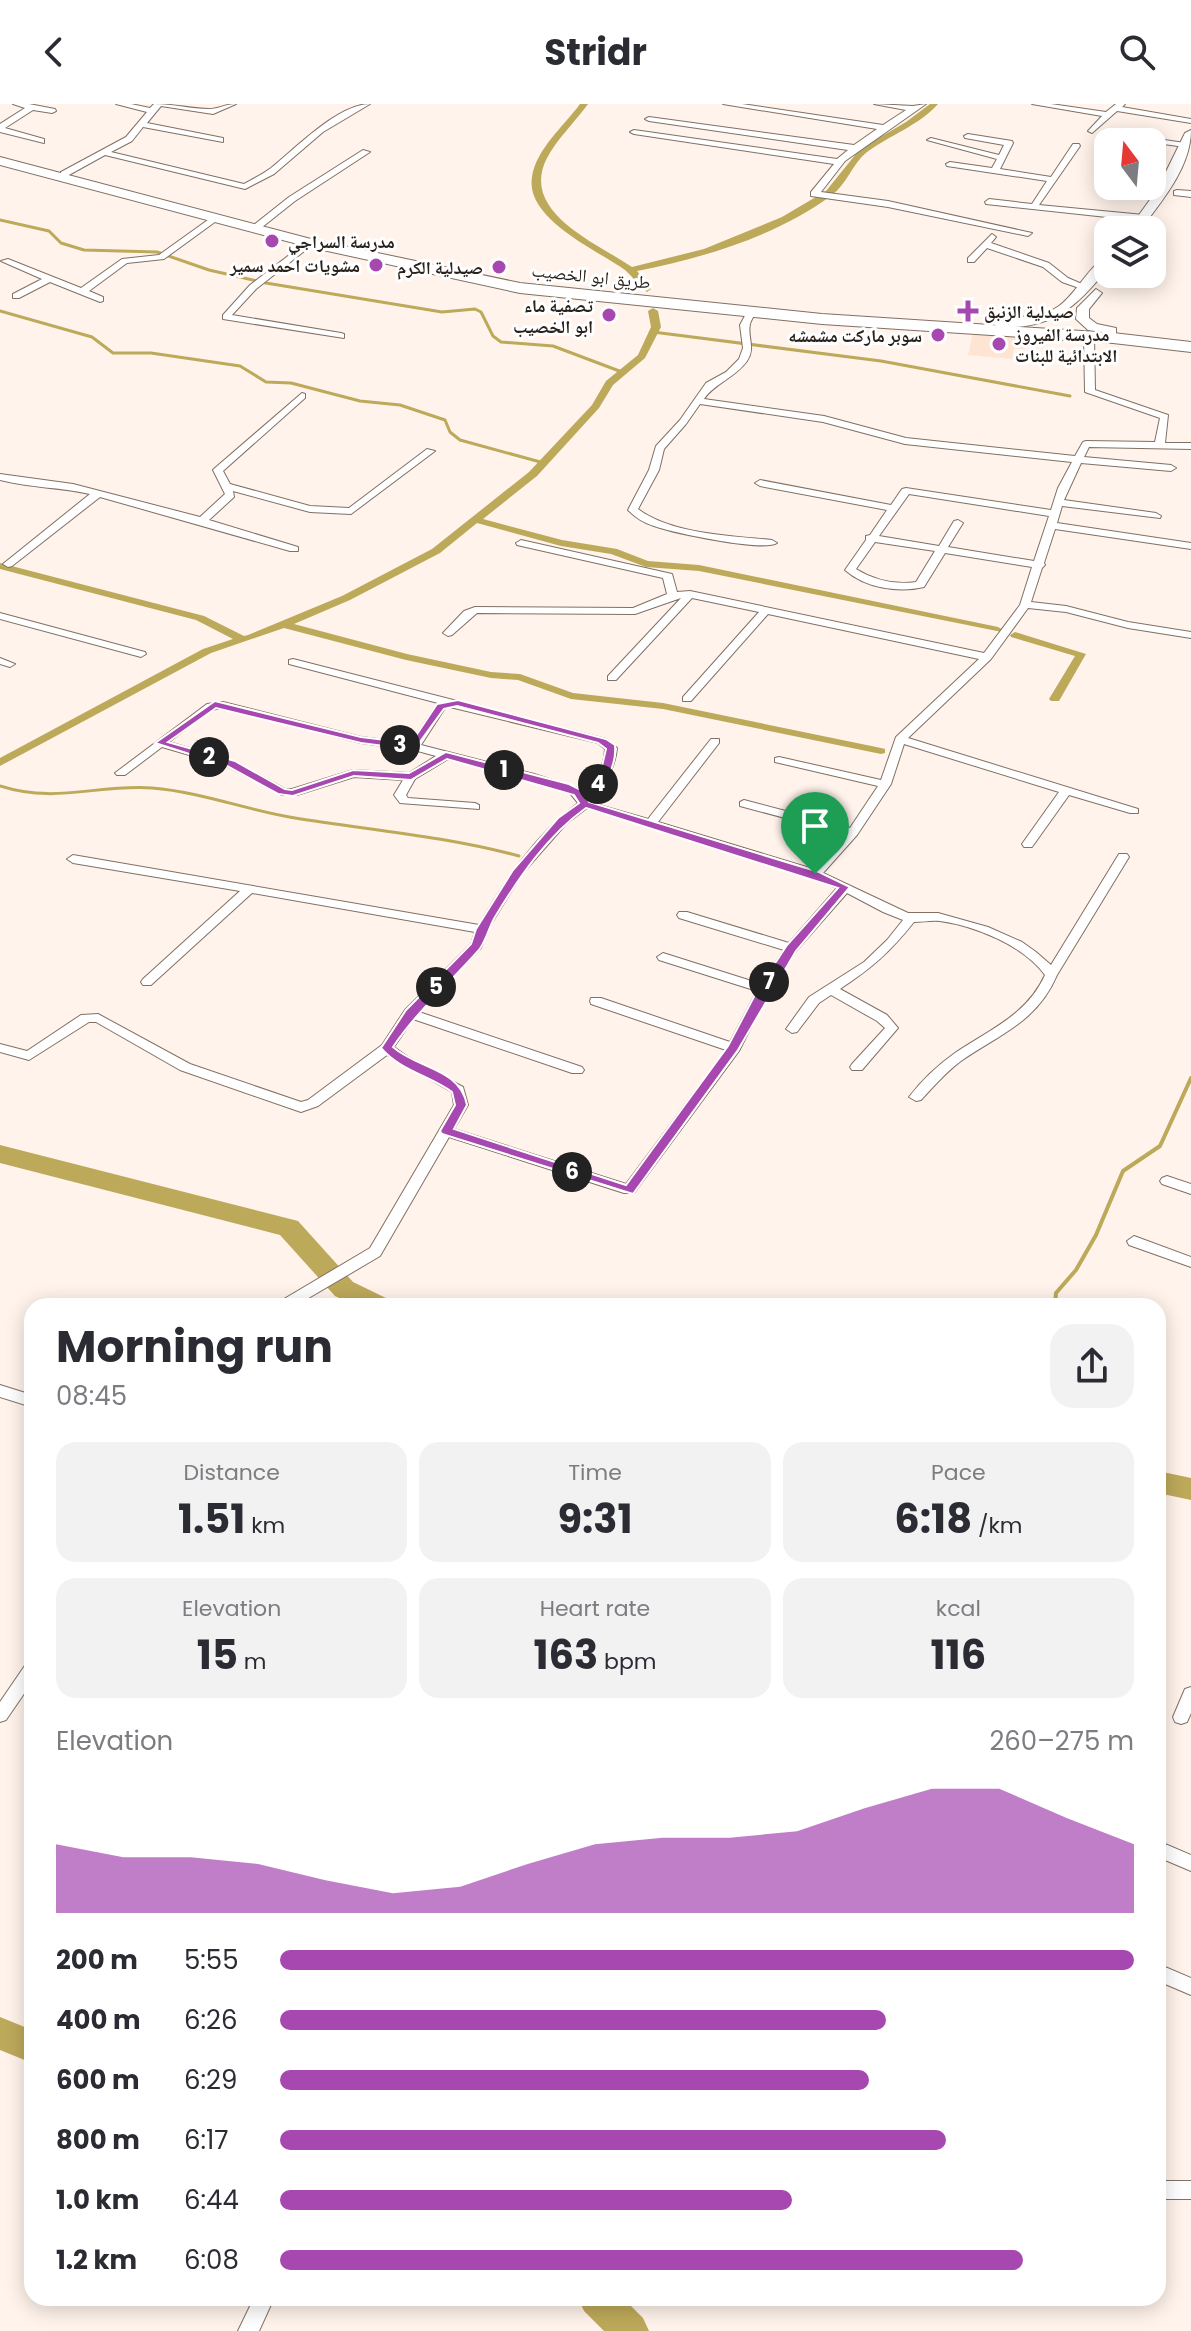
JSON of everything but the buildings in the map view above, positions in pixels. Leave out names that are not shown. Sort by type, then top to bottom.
[{"type":"main road","points":[[1150,216],[1188,139]]},
{"type":"main road","name":"طريق ابو الخصيب","points":[[0,159],[309,243],[520,288],[751,312],[1111,331],[1191,340]]},
{"type":"main road","name":"طريق ابو الخصيب","points":[[0,159],[158,202],[512,282],[823,316],[1191,347]]},
{"type":"main road","points":[[1154,216],[1177,193],[1191,165]]},
{"type":"main road","points":[[999,324],[1027,324],[1058,315],[1094,276]]},
{"type":"main road","points":[[1101,288],[1080,314],[1086,323],[1111,331]]},
{"type":"street","points":[[17,104],[52,111]]},
{"type":"street","points":[[120,104],[213,112],[232,104]]},
{"type":"street","points":[[106,153],[245,187],[271,172],[320,130],[366,104]]},
{"type":"street","points":[[727,104],[884,128]]},
{"type":"street","points":[[878,104],[918,107]]},
{"type":"street","points":[[1036,104],[1108,115]]},
{"type":"street","points":[[64,174],[129,139],[157,106]]},
{"type":"street","points":[[0,128],[32,107]]},
{"type":"street","points":[[918,107],[855,148],[839,162],[826,184],[814,194],[888,204],[1028,233]]},
{"type":"street","points":[[1092,131],[1119,107],[1191,121]]},
{"type":"street","points":[[649,119],[855,148]]},
{"type":"street","points":[[141,124],[220,140]]},
{"type":"street","points":[[0,128],[41,141]]},
{"type":"street","points":[[634,132],[839,162]]},
{"type":"street","points":[[968,136],[1008,142],[995,171]]},
{"type":"street","points":[[1166,138],[1188,139]]},
{"type":"street","points":[[931,140],[1001,158]]},
{"type":"street","points":[[1035,205],[1050,179],[1076,146]]},
{"type":"street","points":[[258,226],[296,195],[366,152]]},
{"type":"street","points":[[950,164],[1050,179]]},
{"type":"street","points":[[1177,193],[1191,194]]},
{"type":"street","points":[[989,202],[1035,205],[1099,216]]},
{"type":"street","points":[[82,292],[125,261],[161,257],[171,252],[215,219]]},
{"type":"street","points":[[971,260],[1001,229]]},
{"type":"street","points":[[309,243],[253,287],[227,316],[228,319],[341,336]]},
{"type":"street","points":[[985,244],[1046,265],[1065,280],[1085,287]]},
{"type":"street","points":[[2,262],[100,299]]},
{"type":"street","points":[[16,296],[49,279]]},
{"type":"street","points":[[751,312],[743,360],[729,374],[709,385],[683,422],[659,448],[654,470],[633,510],[640,517],[686,532],[772,543]]},
{"type":"street","points":[[1089,336],[1090,392],[1165,417],[1160,444]]},
{"type":"street","points":[[203,520],[230,495],[218,470],[302,396]]},
{"type":"street","points":[[696,401],[824,419],[905,441],[1076,461],[1171,468]]},
{"type":"street","points":[[815,874],[853,832],[885,784],[900,739],[987,657],[1025,605],[1076,461],[1088,443],[1191,446]]},
{"type":"street","points":[[227,486],[310,509],[351,511],[430,451]]},
{"type":"street","points":[[0,477],[21,484],[71,486],[203,520],[294,549]]},
{"type":"street","points":[[760,483],[891,508]]},
{"type":"street","points":[[958,523],[939,550],[923,582],[907,587],[866,578],[850,570],[903,492],[912,490],[1056,514],[1191,546]]},
{"type":"street","points":[[8,564],[97,494]]},
{"type":"street","points":[[1056,514],[1156,516]]},
{"type":"street","points":[[870,538],[1040,565]]},
{"type":"street","points":[[521,543],[668,576],[673,595]]},
{"type":"street","points":[[612,678],[690,594]]},
{"type":"street","points":[[448,633],[475,610],[635,611],[673,595],[690,594],[987,657]]},
{"type":"street","points":[[1025,605],[1066,609],[1128,625],[1191,635]]},
{"type":"street","points":[[687,699],[766,610]]},
{"type":"street","points":[[0,616],[141,654]]},
{"type":"street","points":[[0,1048],[29,1056],[86,1018],[98,1018],[185,1067],[301,1107],[313,1103],[387,1048],[410,1013],[477,945],[482,929],[517,872],[594,789],[607,770],[611,748],[602,741],[293,662]]},
{"type":"street","points":[[414,747],[441,706],[449,703]]},
{"type":"street","points":[[121,773],[215,704],[361,740],[414,747],[553,783],[583,800],[651,824],[815,874],[911,918],[935,916],[966,924],[1035,954],[1051,975]]},
{"type":"street","points":[[900,739],[1134,811]]},
{"type":"street","points":[[651,824],[715,741]]},
{"type":"street","points":[[160,743],[231,764],[282,792],[302,791],[353,773],[411,777]]},
{"type":"street","points":[[446,755],[411,777],[399,797],[404,801],[475,807]]},
{"type":"street","points":[[779,760],[885,784]]},
{"type":"street","points":[[1028,844],[1067,789]]},
{"type":"street","points":[[744,804],[853,832]]},
{"type":"street","points":[[916,1097],[945,1067],[1019,1018],[1046,991],[1051,975],[1123,857]]},
{"type":"street","points":[[73,859],[482,929]]},
{"type":"street","points":[[446,1131],[629,1190],[734,1048],[764,989],[792,948],[845,887]]},
{"type":"street","points":[[147,982],[248,891]]},
{"type":"street","points":[[683,915],[792,948]]},
{"type":"street","points":[[792,1029],[814,1000],[868,965],[911,918]]},
{"type":"street","points":[[663,957],[764,989]]},
{"type":"street","points":[[830,989],[882,1018],[892,1028],[857,1067]]},
{"type":"street","points":[[596,1001],[734,1048]]},
{"type":"street","points":[[410,1013],[577,1070]]},
{"type":"street","points":[[296,1298],[375,1252],[461,1105],[458,1090],[437,1075],[400,1060],[387,1048]]},
{"type":"street","points":[[1167,1181],[1191,1189]]},
{"type":"street","points":[[1134,1241],[1191,1262]]},
{"type":"street","points":[[0,1391],[24,1398]]},
{"type":"street","points":[[0,1715],[24,1680]]},
{"type":"street","points":[[1181,1717],[1191,1694]]},
{"type":"street","points":[[1166,1852],[1191,1863]]},
{"type":"street","points":[[1166,1976],[1191,1987]]},
{"type":"street","points":[[1166,2189],[1191,2190]]},
{"type":"street","points":[[248,2331],[260,2306]]},
{"type":"shaded area","name":"مدرسة الفيروز الابتدائية للبنات","points":[[973,333],[1028,339],[1025,349],[1014,349],[1012,359],[968,355]]},
{"type":"waterway","points":[[584,104],[542,159],[535,178],[538,196],[548,212],[563,226],[630,270],[647,289]]},
{"type":"waterway","points":[[631,270],[707,251],[785,219],[829,193],[863,151],[918,118],[934,104]]},
{"type":"waterway","points":[[0,220],[49,231],[61,243],[84,250],[157,252],[209,270],[266,283],[442,312],[475,309],[481,312],[493,336],[501,342],[553,346],[622,372]]},
{"type":"waterway","points":[[0,311],[92,337],[113,353],[151,353],[240,366],[266,382],[291,383],[360,401],[400,405],[445,420],[450,432],[460,440],[544,463]]},
{"type":"waterway","points":[[283,624],[346,598],[436,551],[533,474],[596,406],[609,383],[642,356],[656,327],[653,311]]},
{"type":"waterway","points":[[653,332],[881,361],[1070,396]]},
{"type":"waterway","points":[[476,520],[561,543],[613,551],[646,564],[699,568],[998,630]]},
{"type":"waterway","points":[[0,566],[200,618],[243,640]]},
{"type":"waterway","points":[[243,640],[283,624]]},
{"type":"waterway","points":[[283,624],[406,657],[491,675],[520,677],[571,696],[663,706],[881,751]]},
{"type":"waterway","points":[[1015,635],[1081,654],[1055,699]]},
{"type":"waterway","points":[[0,763],[207,651],[243,640]]},
{"type":"waterway","points":[[0,786],[40,793],[132,788],[170,790],[277,815],[435,838],[519,856]]},
{"type":"waterway","points":[[1056,1298],[1096,1235],[1123,1171],[1160,1146],[1191,1078]]},
{"type":"waterway","points":[[0,1154],[289,1228],[344,1289],[362,1298]]},
{"type":"waterway","points":[[1166,1484],[1191,1489]]},
{"type":"waterway","points":[[0,2033],[24,2044]]},
{"type":"waterway","points":[[605,2306],[630,2331]]},
{"type":"place","name":"مدرسة السراجي","points":[[272,241]]},
{"type":"place","name":"مشويات احمد سمير","points":[[376,265]]},
{"type":"place","name":"صيدلية الكرم","points":[[499,267]]},
{"type":"place","name":"صيدلية الزنبق","points":[[968,311]]},
{"type":"place","name":"تصفية ماء ابو الخصيب","points":[[609,315]]},
{"type":"place","name":"سوبر ماركت مشمشه","points":[[938,335]]},
{"type":"place","name":"مدرسة الفيروز الابتدائية للبنات","points":[[999,344]]},
{"type":"route","points":[[815,874],[585,804],[578,793],[565,787],[446,755],[411,777],[353,773],[336,776],[293,793],[282,792],[231,764],[160,743],[215,704],[361,740],[414,747],[441,706],[458,703],[602,741],[611,748],[607,770],[594,789],[582,797],[585,804],[562,821],[517,872],[482,929],[477,945],[410,1013],[387,1048],[400,1060],[437,1075],[458,1090],[461,1105],[446,1131],[629,1190],[734,1048],[764,989],[792,948],[845,887],[815,874]]}]
